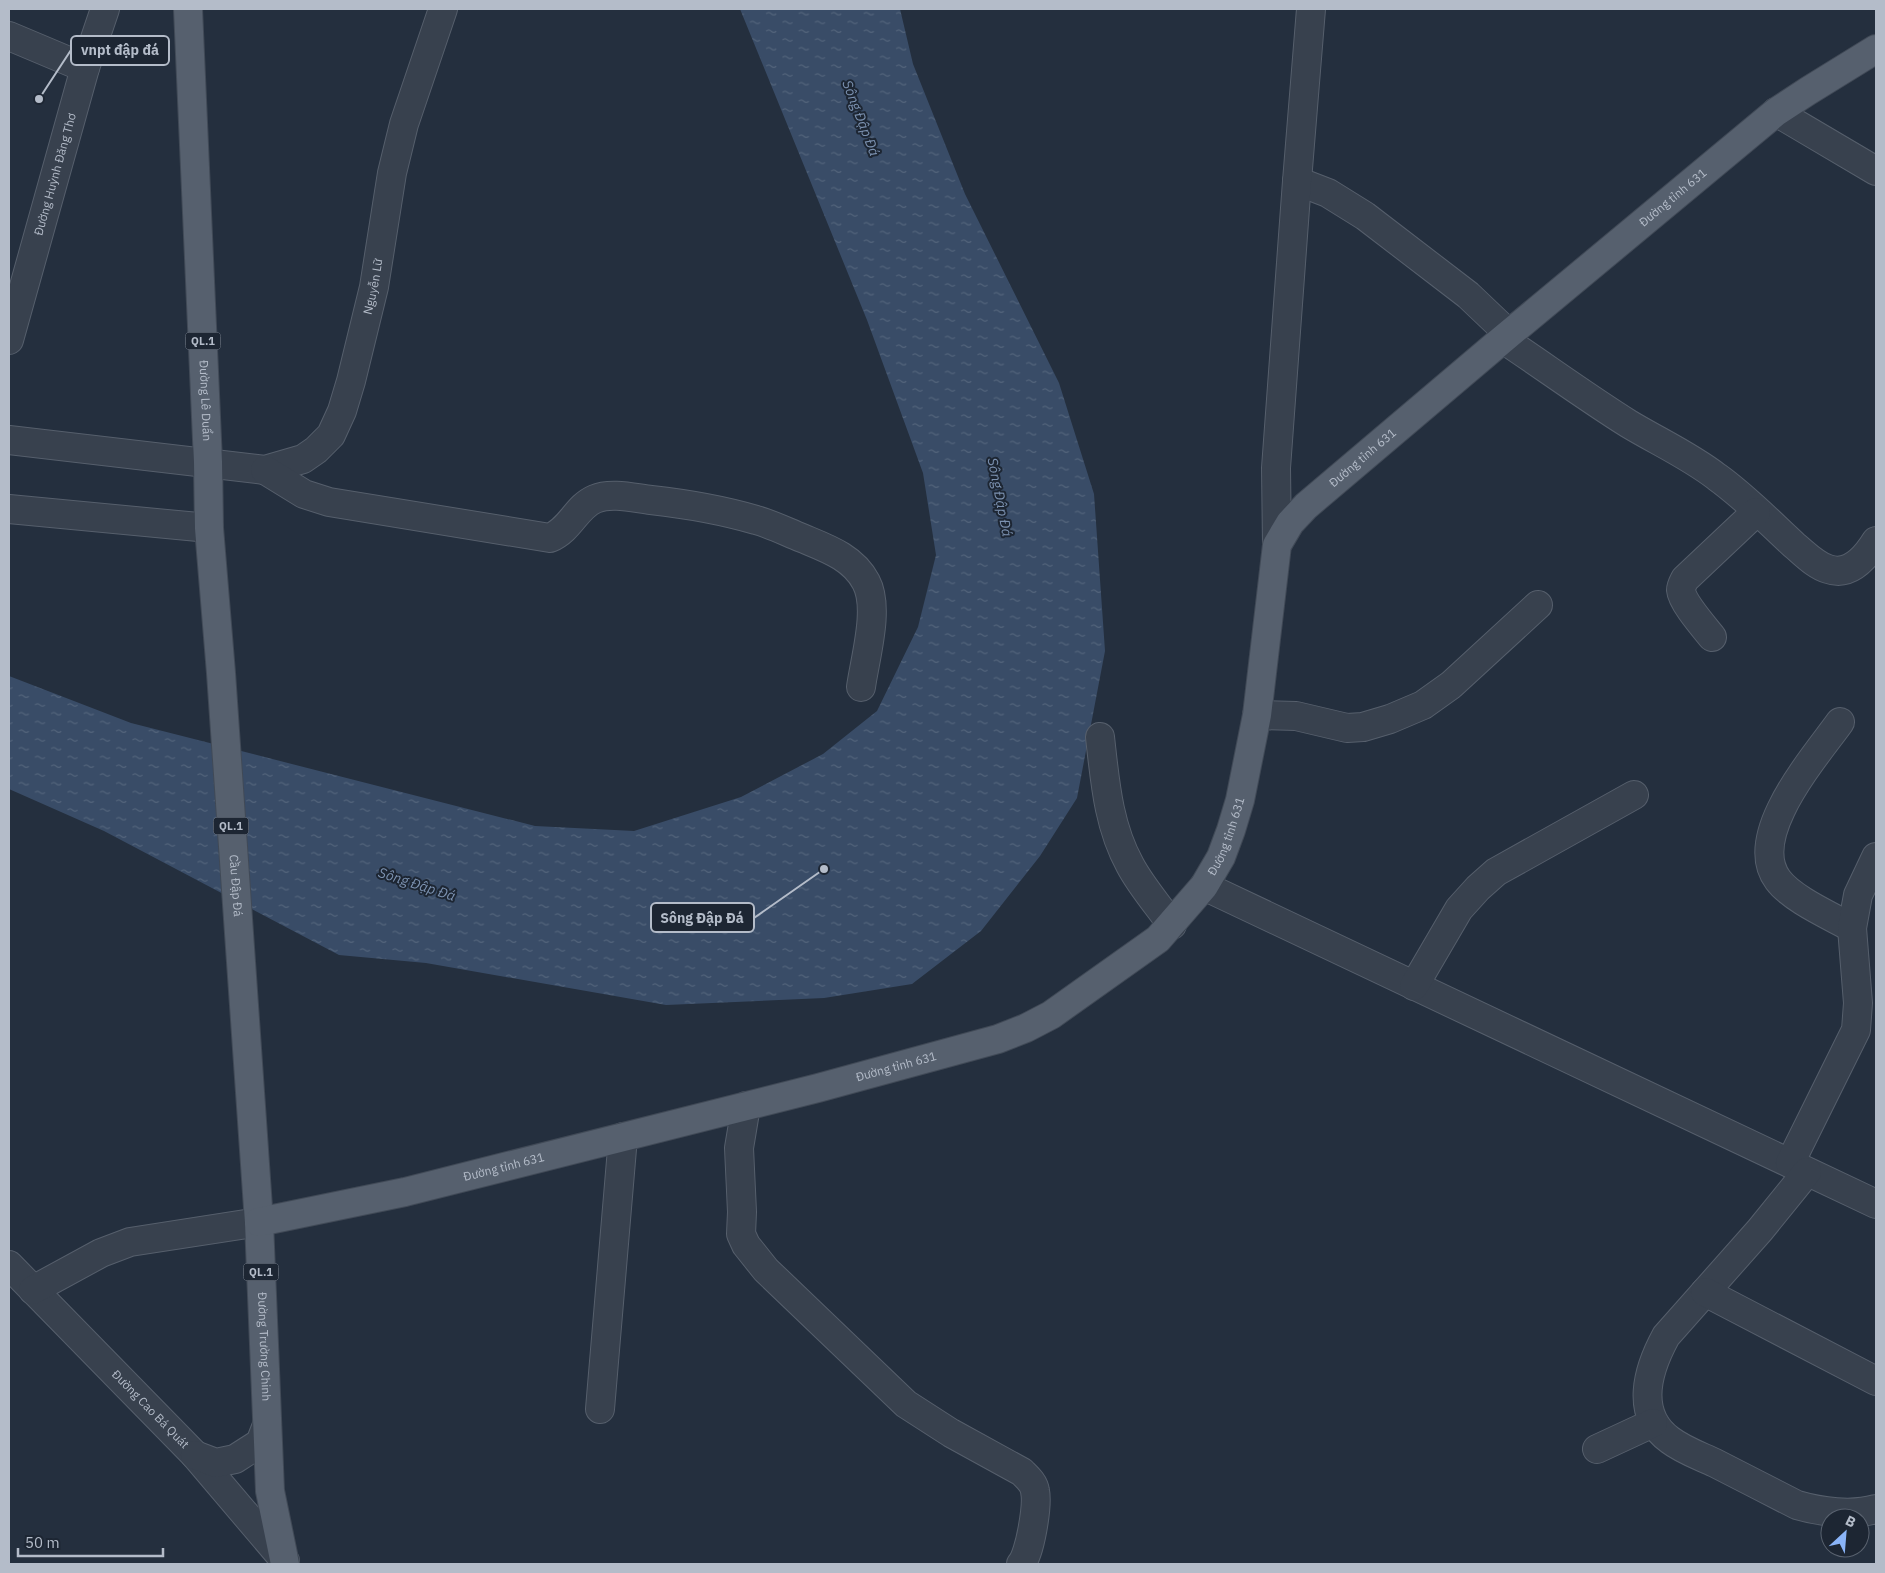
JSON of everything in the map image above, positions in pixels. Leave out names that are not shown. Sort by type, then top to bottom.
[{"type":"main road","name":"Đường Lê Duẩn","points":[[187,10],[208,462],[208,528],[221,673]]},
{"type":"main road","name":"Đường tỉnh 631","points":[[259,1222],[404,1192],[746,1106],[998,1039],[1026,1028],[1051,1015],[1158,939],[1204,886],[1221,857],[1231,830],[1240,800],[1257,714],[1277,545],[1290,523],[1306,506],[1506,336],[1776,112],[1876,49]]},
{"type":"main road","name":"Cầu Đập Đá","points":[[221,673],[241,979]]},
{"type":"main road","name":"Đường Trường Chinh","points":[[241,979],[259,1222],[270,1491],[285,1563]]},
{"type":"street","name":"Đường Huỳnh Đăng Thơ","points":[[9,340],[85,68],[105,9]]},
{"type":"street","name":"Nguyễn Lữ","points":[[9,440],[265,470],[303,459],[316,450],[331,435],[342,411],[352,381],[374,287],[394,165],[404,124],[443,9]]},
{"type":"street","points":[[1277,545],[1276,468],[1311,9]]},
{"type":"street","points":[[9,36],[85,68]]},
{"type":"street","points":[[1776,112],[1876,171]]},
{"type":"street","points":[[1297,181],[1328,193],[1365,216],[1468,295],[1506,336],[1613,414],[1694,460],[1742,497],[1756,512],[1817,564],[1830,570],[1842,570],[1856,566],[1866,557],[1876,541]]},
{"type":"street","points":[[265,470],[304,494],[329,502],[550,538],[560,534],[584,505],[595,498],[604,497],[621,496],[694,505],[757,520],[827,548],[852,563],[861,573],[870,595],[872,617],[861,687]]},
{"type":"street","points":[[9,509],[208,528]]},
{"type":"street","points":[[1712,637],[1684,599],[1681,591],[1682,586],[1685,579],[1756,512]]},
{"type":"street","points":[[1257,714],[1296,716],[1347,728],[1362,727],[1390,719],[1423,705],[1451,685],[1538,605]]},
{"type":"street","points":[[1840,722],[1791,792],[1774,824],[1768,851],[1771,865],[1778,880],[1803,900],[1861,912]]},
{"type":"street","points":[[1100,738],[1108,805],[1117,837],[1130,865],[1172,925]]},
{"type":"street","points":[[1414,986],[1459,909],[1496,872],[1634,795]]},
{"type":"street","points":[[1876,857],[1858,895],[1861,912],[1858,1003],[1866,1027],[1798,1167],[1760,1230],[1666,1336],[1656,1354],[1650,1373],[1647,1405],[1653,1423],[1671,1441],[1797,1505],[1815,1510],[1832,1511],[1866,1512],[1876,1509]]},
{"type":"street","points":[[1204,886],[1876,1204]]},
{"type":"street","points":[[746,1106],[739,1148],[741,1234],[746,1245],[766,1270],[906,1404],[951,1433],[1022,1472],[1030,1479],[1036,1490],[1033,1521],[1030,1546],[1026,1559],[1021,1564]]},
{"type":"street","points":[[600,1409],[623,1137]]},
{"type":"street","points":[[33,1290],[101,1254],[130,1242],[259,1222]]},
{"type":"street","name":"Đường Cao Bá Quát","points":[[9,1265],[195,1454],[285,1563]]},
{"type":"street","points":[[1705,1292],[1876,1381]]},
{"type":"street","points":[[1597,1449],[1653,1423]]},
{"type":"street","points":[[195,1454],[216,1463],[235,1460],[260,1443],[267,1425]]},
{"type":"water","points":[[740,9],[900,9],[913,64],[965,194],[1059,383],[1094,494],[1105,651],[1077,798],[1040,856],[981,931],[912,984],[824,998],[666,1005],[426,963],[339,955],[104,831],[9,789],[9,676],[131,723],[535,826],[634,831],[741,797],[823,754],[877,711],[918,627],[936,555],[923,473],[867,320]]},
{"type":"place","name":"vnpt đập đá","points":[[39,99]]},
{"type":"place","name":"Sông Đập Đá","points":[[824,869]]}]
